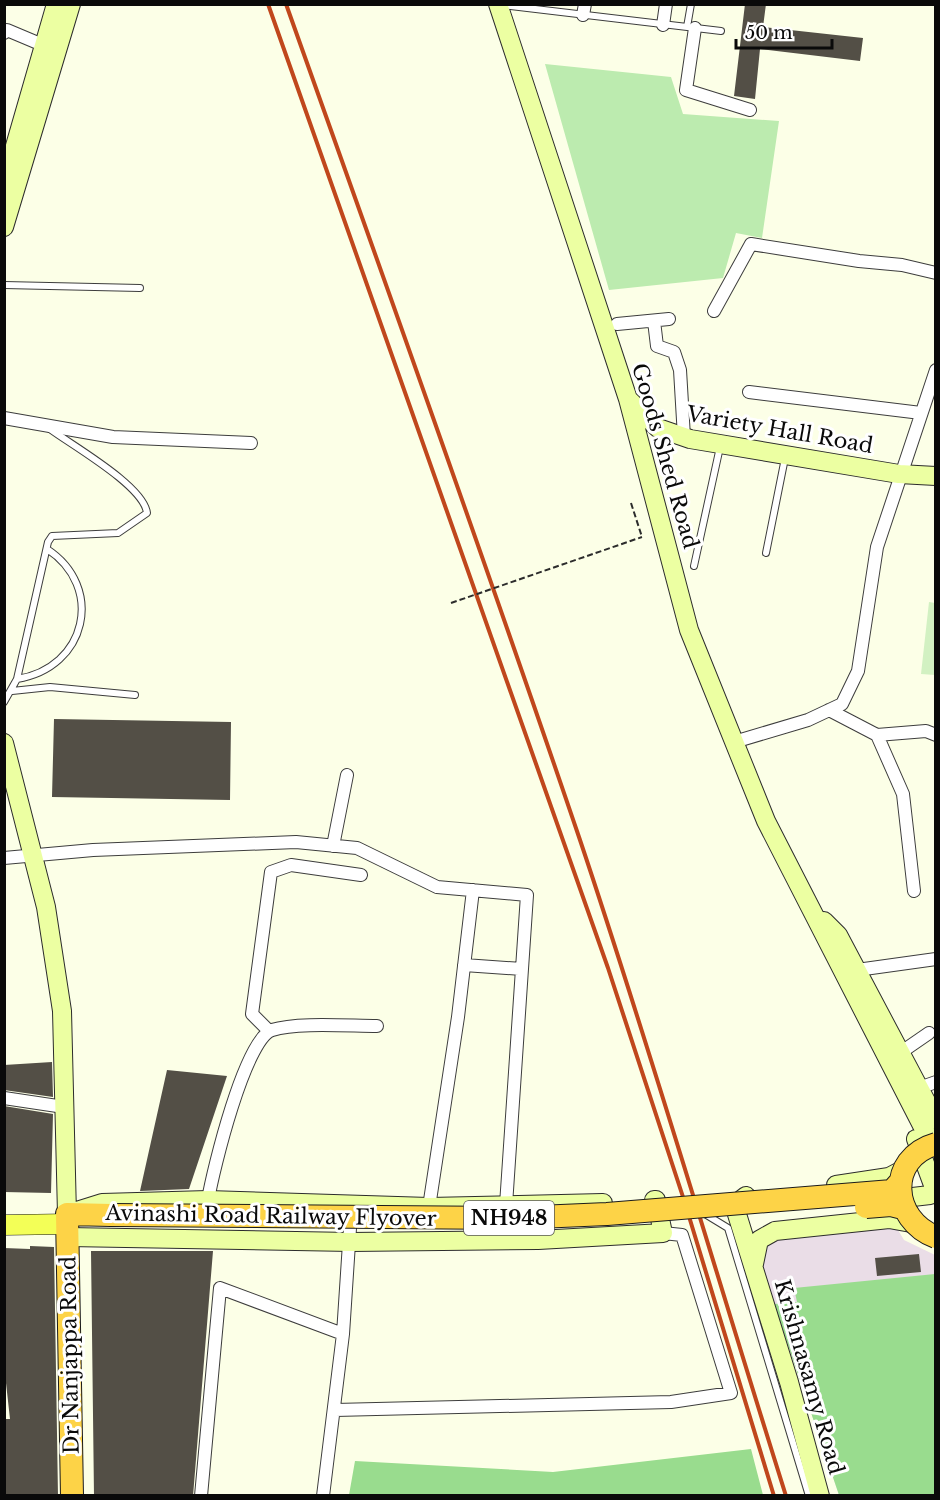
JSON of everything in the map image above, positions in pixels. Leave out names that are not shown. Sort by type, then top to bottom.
[{"type":"highway","points":[[905,1195],[912,1158],[934,1145]]},
{"type":"highway","name":"Avinashi Road Railway Flyover","points":[[73,1227],[111,1221],[502,1231],[883,1206],[905,1195]]},
{"type":"highway","name":"NH948","points":[[905,1195],[924,1233],[936,1237]]},
{"type":"highway","name":"Dr Nanjappa Road","points":[[72,1496],[73,1227]]},
{"type":"highway","name":"Dr Nanjappa Road","points":[[73,1227],[85,1496]]},
{"type":"main road","points":[[4,184],[56,4]]},
{"type":"main road","points":[[4,227],[71,4]]},
{"type":"main road","name":"Goods Shed Road","points":[[498,5],[628,399],[689,630],[766,821],[934,1145]]},
{"type":"main road","name":"Variety Hall Road","points":[[628,399],[658,428],[684,437],[899,474],[936,476]]},
{"type":"main road","points":[[4,743],[35,855],[46,907],[62,1011],[64,1107],[73,1227]]},
{"type":"main road","points":[[812,910],[838,934],[900,1053],[929,1093],[936,1120]]},
{"type":"main road","points":[[812,910],[815,943],[913,1132],[934,1192],[905,1195]]},
{"type":"main road","name":"Krishnasamy Road","points":[[755,1272],[754,1256],[759,1240],[775,1231],[889,1219],[905,1195],[888,1177],[848,1184],[754,1193],[740,1200],[736,1211],[789,1382],[820,1496]]},
{"type":"main road","points":[[4,1225],[73,1227],[351,1234],[538,1240],[663,1233],[656,1200],[429,1206],[208,1200],[102,1203],[73,1227]]},
{"type":"main road","points":[[4,1212],[73,1227]]},
{"type":"main road","points":[[351,1234],[374,1225]]},
{"type":"street","points":[[663,25],[666,4]]},
{"type":"street","points":[[691,28],[686,90],[750,110]]},
{"type":"street","points":[[4,33],[7,30],[45,46]]},
{"type":"street","points":[[714,311],[751,244],[859,261],[902,265],[936,273]]},
{"type":"street","points":[[617,324],[669,319]]},
{"type":"street","points":[[654,321],[657,346],[674,352],[680,370],[684,437]]},
{"type":"street","points":[[734,742],[808,720],[842,704],[858,671],[877,547],[899,474],[936,370]]},
{"type":"street","points":[[749,392],[921,413]]},
{"type":"street","points":[[4,418],[113,437],[251,443]]},
{"type":"street","points":[[829,710],[876,735],[926,732],[936,735]]},
{"type":"street","points":[[876,735],[903,794],[914,891]]},
{"type":"street","points":[[333,846],[346,775]]},
{"type":"street","points":[[4,858],[296,842],[357,848],[437,887],[527,895],[506,1205]]},
{"type":"street","points":[[269,1031],[252,1014],[271,872],[291,865],[361,875]]},
{"type":"street","points":[[429,1206],[473,890]]},
{"type":"street","points":[[857,970],[936,959]]},
{"type":"street","points":[[464,965],[522,969]]},
{"type":"street","points":[[208,1200],[214,1164],[245,1069],[254,1047],[269,1031],[290,1027],[377,1026]]},
{"type":"street","points":[[900,1053],[929,1033]]},
{"type":"street","points":[[4,1098],[64,1107]]},
{"type":"street","points":[[323,1496],[343,1334],[352,1205]]},
{"type":"street","points":[[334,1410],[671,1402],[731,1393],[682,1235],[663,1233]]},
{"type":"street","points":[[201,1496],[220,1288],[343,1334]]},
{"type":"lane","points":[[691,4],[691,28]]},
{"type":"lane","points":[[498,5],[584,10],[663,25],[721,32]]},
{"type":"lane","points":[[4,285],[140,288]]},
{"type":"lane","points":[[4,702],[17,679],[48,542],[57,534],[118,534],[147,513],[147,505],[133,488],[44,425]]},
{"type":"lane","points":[[694,566],[721,444]]},
{"type":"lane","points":[[766,553],[785,455]]},
{"type":"lane","points":[[17,679],[33,676],[52,667],[74,643],[79,627],[80,599],[75,584],[57,556],[47,549]]},
{"type":"lane","points":[[12,691],[50,687],[135,695]]},
{"type":"lane","points":[[705,1214],[728,1228],[809,1496]]},
{"type":"path","points":[[451,603],[642,537],[631,503]]},
{"type":"shaded area","points":[[888,1225],[898,1230],[904,1240],[935,1255],[935,1495],[839,1495],[758,1256],[769,1240]]},
{"type":"green space","points":[[545,64],[671,77],[683,114],[779,121],[762,238],[736,233],[723,278],[609,290]]},
{"type":"green space","points":[[929,602],[935,603],[935,675],[921,674]]},
{"type":"green space","points":[[935,1274],[935,1495],[839,1495],[774,1304],[797,1302],[794,1288]]},
{"type":"green space","points":[[751,1449],[763,1495],[349,1495],[355,1461],[553,1472]]},
{"type":"building","points":[[745,4],[766,4],[763,27],[863,38],[860,61],[760,49],[755,99],[734,96]]},
{"type":"building","points":[[54,719],[231,722],[230,800],[52,797]]},
{"type":"building","points":[[52,1062],[53,1097],[4,1090],[4,1065]]},
{"type":"building","points":[[167,1070],[227,1076],[189,1189],[140,1191]]},
{"type":"building","points":[[4,1106],[53,1114],[51,1193],[4,1192]]},
{"type":"building","points":[[30,1246],[54,1247],[58,1496],[4,1496],[4,1419],[10,1419],[4,1365],[4,1248],[30,1249]]},
{"type":"building","points":[[91,1251],[213,1251],[193,1496],[94,1496]]},
{"type":"building","points":[[919,1254],[921,1272],[877,1276],[875,1258]]},
{"type":"railway","points":[[268,4],[608,968],[684,1200],[774,1496]]},
{"type":"railway","points":[[286,4],[580,840],[659,1085],[786,1496]]}]
